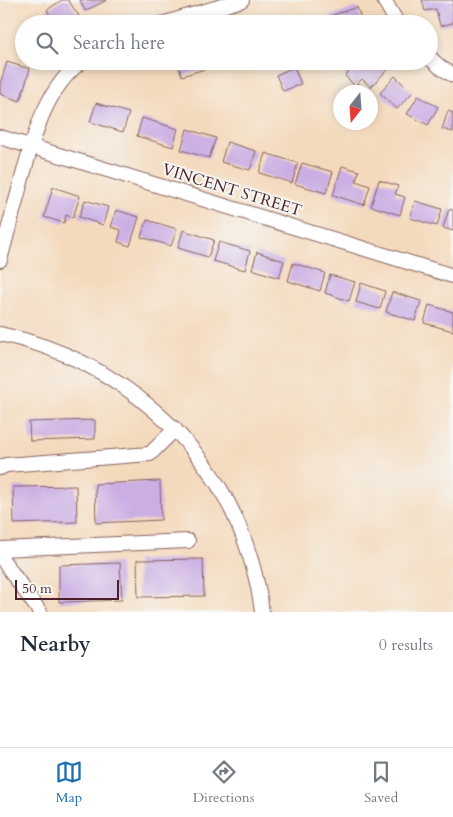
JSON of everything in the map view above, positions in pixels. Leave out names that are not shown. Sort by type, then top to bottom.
[{"type":"street","points":[[192,15],[242,0]]},
{"type":"street","points":[[384,0],[393,15]]},
{"type":"street","points":[[438,65],[453,75]]},
{"type":"street","points":[[0,260],[40,118],[52,96],[73,70]]},
{"type":"street","name":"VINCENT STREET","points":[[0,137],[453,276]]},
{"type":"street","points":[[0,334],[56,351],[96,369],[127,388],[175,429],[207,468],[235,517],[253,567],[262,612]]},
{"type":"street","points":[[0,468],[6,465],[150,454],[175,429]]},
{"type":"street","points":[[0,550],[188,540]]},
{"type":"street","points":[[0,556],[40,612]]},
{"type":"building","points":[[62,0],[68,0],[78,15],[50,15],[47,10]]},
{"type":"building","points":[[80,0],[107,0],[85,11]]},
{"type":"building","points":[[422,0],[453,0],[453,23],[440,26],[436,9],[425,11]]},
{"type":"building","points":[[357,7],[360,15],[333,15]]},
{"type":"building","points":[[7,62],[15,64],[15,70],[30,70],[20,101],[0,94],[0,84]]},
{"type":"building","points":[[180,70],[202,70],[182,76]]},
{"type":"building","points":[[287,70],[295,70],[301,84],[283,91],[276,75]]},
{"type":"building","points":[[351,70],[387,70],[373,85],[369,85],[362,79],[354,85],[345,76]]},
{"type":"building","points":[[395,76],[412,93],[397,109],[380,93]]},
{"type":"building","points":[[418,96],[438,107],[428,125],[407,114]]},
{"type":"building","points":[[96,103],[129,113],[123,132],[90,122]]},
{"type":"building","points":[[448,111],[453,113],[453,132],[442,129]]},
{"type":"building","points":[[142,118],[178,129],[173,147],[137,136]]},
{"type":"building","points":[[187,129],[216,138],[209,158],[181,150]]},
{"type":"building","points":[[227,142],[256,151],[250,170],[221,162]]},
{"type":"building","points":[[265,153],[298,163],[292,183],[259,173]]},
{"type":"building","points":[[302,163],[333,172],[326,193],[295,184]]},
{"type":"building","points":[[342,166],[359,171],[356,181],[370,186],[364,205],[333,195]]},
{"type":"building","points":[[379,180],[398,186],[395,194],[405,197],[400,215],[371,206]]},
{"type":"building","points":[[53,187],[80,196],[73,218],[66,215],[64,223],[44,217]]},
{"type":"building","points":[[85,200],[108,207],[103,225],[79,217]]},
{"type":"building","points":[[415,201],[442,209],[437,226],[410,218]]},
{"type":"building","points":[[449,209],[453,210],[453,231],[443,228]]},
{"type":"building","points":[[116,210],[139,217],[130,246],[118,242],[121,230],[111,227]]},
{"type":"building","points":[[147,220],[177,229],[171,246],[141,237]]},
{"type":"building","points":[[183,230],[214,240],[208,257],[178,248]]},
{"type":"building","points":[[219,242],[250,251],[245,270],[213,261]]},
{"type":"building","points":[[257,252],[284,261],[279,278],[252,269]]},
{"type":"building","points":[[293,263],[325,273],[320,291],[288,281]]},
{"type":"building","points":[[330,275],[355,282],[349,301],[325,293]]},
{"type":"building","points":[[361,283],[385,291],[380,309],[356,302]]},
{"type":"building","points":[[392,292],[421,301],[415,321],[386,312]]},
{"type":"building","points":[[429,305],[453,312],[453,331],[424,323]]},
{"type":"building","points":[[95,420],[95,439],[30,441],[29,422]]},
{"type":"building","points":[[160,481],[161,520],[96,523],[95,484]]},
{"type":"building","points":[[76,486],[77,522],[14,524],[13,487]]},
{"type":"building","points":[[203,559],[204,596],[138,597],[137,560]]},
{"type":"building","points":[[120,563],[122,600],[59,602],[59,565]]}]
